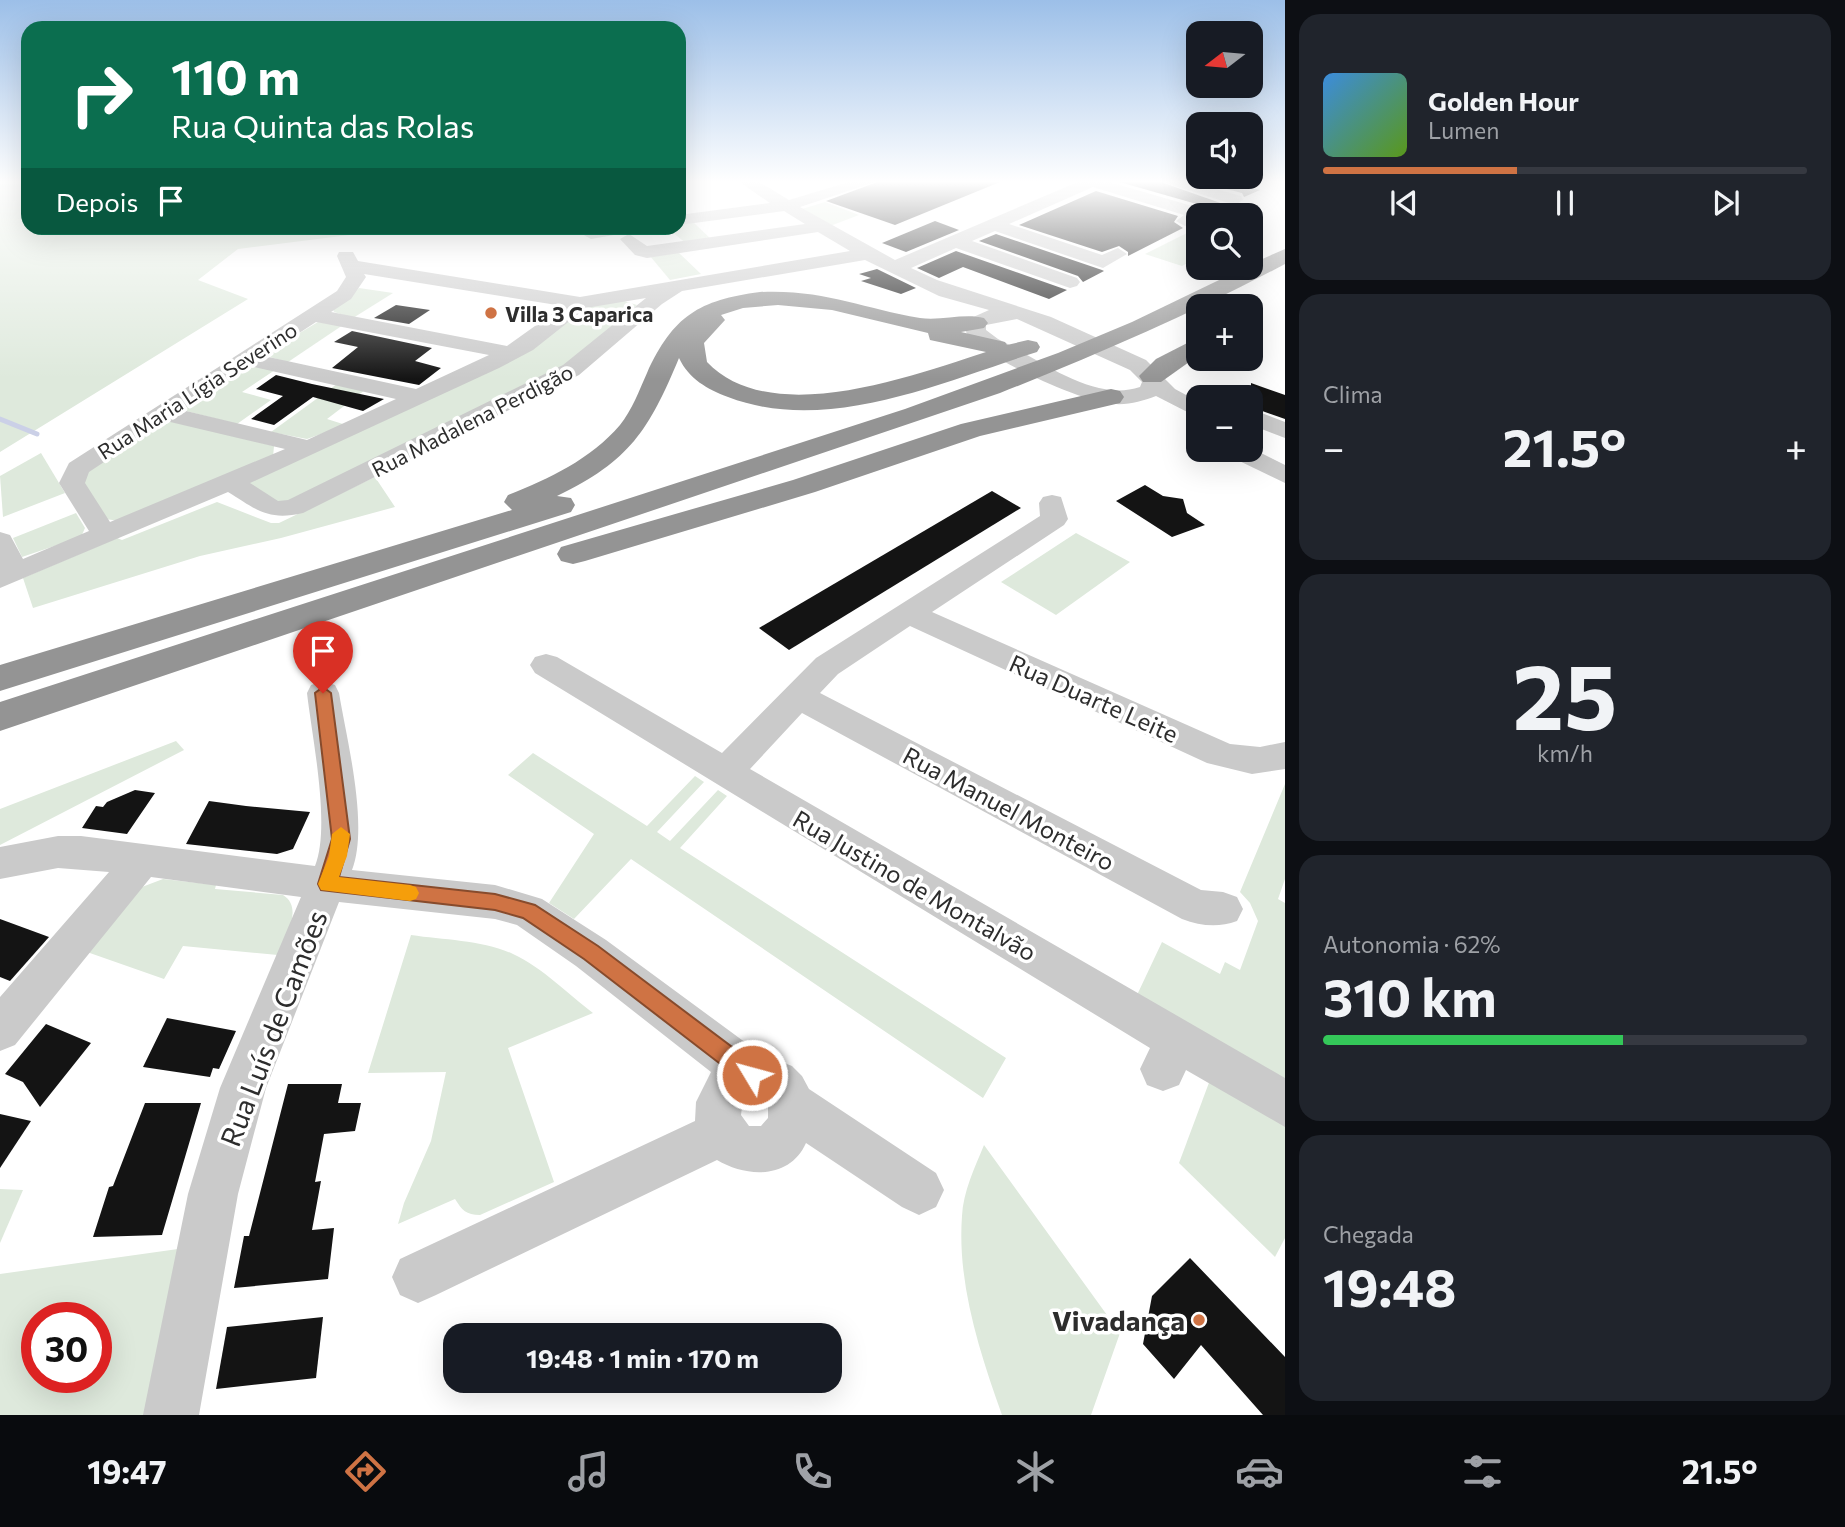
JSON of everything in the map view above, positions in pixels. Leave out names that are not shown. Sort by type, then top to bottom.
[{"type":"highway","points":[[2,696],[953,401],[1126,333],[1217,293],[1285,255]]},
{"type":"highway","points":[[2,696],[64,657],[454,538],[870,406],[1030,347],[1187,280]]},
{"type":"highway","points":[[297,584],[426,533],[536,495],[595,461],[632,428],[649,402],[682,329],[708,311],[753,299],[786,298],[846,306],[926,326],[977,322]]},
{"type":"highway","points":[[996,347],[828,310],[775,306],[736,311],[710,321],[698,330],[692,341],[691,354],[698,368],[711,380],[730,390],[791,404],[859,396],[1030,347]]},
{"type":"highway","points":[[1148,373],[1186,352]]},
{"type":"highway","points":[[2,696],[736,507],[971,430],[1118,397]]},
{"type":"street","points":[[642,247],[647,252],[681,247]]},
{"type":"street","points":[[855,247],[968,304],[977,322],[978,335],[996,347],[1077,387],[1150,404],[1186,422]]},
{"type":"street","points":[[894,268],[941,247]]},
{"type":"street","points":[[972,247],[1070,282]]},
{"type":"street","points":[[1059,247],[1103,262],[1118,254]]},
{"type":"street","name":"Rua Madalena Perdigão","points":[[7,576],[310,448],[419,397],[510,354],[592,300],[867,254]]},
{"type":"street","points":[[920,256],[1148,373],[1167,394],[1186,404]]},
{"type":"street","name":"Rua Maria Lígia Severino","points":[[105,535],[72,483],[73,475],[90,459],[349,289],[356,277],[349,261],[592,300]]},
{"type":"street","name":"Rua Madalena Perdigão","points":[[230,482],[273,509],[294,508],[550,382],[586,359],[672,289],[701,280]]},
{"type":"street","points":[[926,283],[1030,312]]},
{"type":"street","points":[[592,300],[636,298],[646,305],[645,309]]},
{"type":"street","points":[[977,322],[994,315],[1030,312]]},
{"type":"street","points":[[312,315],[510,354]]},
{"type":"street","points":[[246,359],[419,397]]},
{"type":"street","points":[[1118,397],[1150,391],[1148,373]]},
{"type":"street","points":[[163,413],[310,448]]},
{"type":"street","points":[[1263,432],[1283,436]]},
{"type":"street","points":[[1263,448],[1285,475]]},
{"type":"street","points":[[724,773],[827,666],[1054,519],[1052,503]]},
{"type":"street","points":[[0,541],[7,576]]},
{"type":"street","name":"Rua Duarte Leite","points":[[908,613],[1219,754],[1248,761],[1272,760],[1285,755]]},
{"type":"street","name":"Rua Justino de Montalvão","points":[[546,666],[724,773],[1170,1054],[1285,1104]]},
{"type":"street","points":[[323,693],[341,839],[328,884],[495,902],[528,911],[591,953],[752,1075],[776,1084],[791,1105],[919,1190]]},
{"type":"street","name":"Rua Manuel Monteiro","points":[[797,696],[1196,907],[1223,909]]},
{"type":"street","name":"Rua Luís de Camões","points":[[0,863],[58,852],[328,884],[243,1088],[213,1194],[171,1415]]},
{"type":"street","points":[[0,1030],[142,860]]},
{"type":"street","points":[[752,1075],[732,1081],[720,1098],[719,1120],[724,1132],[746,1149],[771,1149],[789,1131],[791,1105]]},
{"type":"street","points":[[418,1277],[724,1132]]},
{"type":"shaded area","points":[[0,247],[254,247],[238,249],[198,280],[248,299],[0,452]]},
{"type":"shaded area","points":[[1159,247],[1186,247],[1186,264],[1182,266],[1145,254]]},
{"type":"shaded area","points":[[678,252],[701,274],[670,280],[650,256]]},
{"type":"shaded area","points":[[359,288],[393,293],[353,318],[334,312],[333,309]]},
{"type":"shaded area","points":[[621,300],[637,305],[571,365],[283,505],[250,486],[248,481],[581,315],[583,308]]},
{"type":"shaded area","points":[[318,322],[343,325],[288,362],[266,356],[266,353]]},
{"type":"shaded area","points":[[244,368],[275,370],[242,392],[271,400],[237,424],[186,411],[184,407]]},
{"type":"shaded area","points":[[337,384],[365,390],[327,419],[346,425],[307,439],[271,432]]},
{"type":"shaded area","points":[[169,420],[274,446],[273,457],[120,521],[105,519],[82,481],[83,471],[145,428]]},
{"type":"shaded area","points":[[41,453],[65,493],[3,517],[0,476]]},
{"type":"shaded area","points":[[375,477],[395,507],[281,538],[200,556],[33,608],[23,578],[117,538],[122,540],[217,502],[271,523],[279,523]]},
{"type":"shaded area","points":[[76,513],[85,528],[81,537],[22,557],[13,538]]},
{"type":"shaded area","points":[[1076,533],[1130,562],[1056,615],[1001,582]]},
{"type":"shaded area","points":[[176,741],[184,750],[0,845],[0,809]]},
{"type":"shaded area","points":[[533,753],[647,826],[695,776],[704,782],[657,832],[670,841],[718,790],[727,796],[680,848],[1006,1058],[983,1098],[631,859],[574,919],[549,903],[594,834],[508,775]]},
{"type":"shaded area","points":[[1285,784],[1285,879],[1278,899],[1285,903],[1285,1084],[1137,995],[1162,942],[1220,974],[1225,962],[1240,970],[1258,921],[1250,903],[1240,892]]},
{"type":"shaded area","points":[[163,879],[216,885],[215,889],[283,895],[292,907],[292,915],[278,955],[183,946],[164,979],[87,952],[142,887]]},
{"type":"shaded area","points":[[411,935],[476,943],[513,954],[545,974],[593,1013],[508,1048],[554,1182],[480,1215],[465,1211],[455,1199],[398,1224],[404,1203],[431,1141],[446,1072],[368,1073]]},
{"type":"shaded area","points":[[1210,1080],[1285,1123],[1285,1238],[1275,1257],[1179,1163]]},
{"type":"shaded area","points":[[984,1145],[1120,1333],[1091,1415],[1002,1415],[972,1318],[961,1242],[965,1198]]},
{"type":"shaded area","points":[[0,1189],[23,1190],[0,1243]]},
{"type":"shaded area","points":[[178,1249],[145,1415],[0,1415],[0,1274]]},
{"type":"building","points":[[893,247],[918,247],[906,252]]},
{"type":"building","points":[[996,247],[1034,247],[1104,271],[1083,282],[1078,276]]},
{"type":"building","points":[[1087,247],[1116,247],[1102,252]]},
{"type":"building","points":[[1121,247],[1146,247],[1128,256],[1128,252]]},
{"type":"building","points":[[956,251],[1067,290],[1049,299],[963,267],[939,278],[917,268]]},
{"type":"building","points":[[877,269],[916,288],[901,294],[861,281],[871,278],[859,274]]},
{"type":"building","points":[[396,305],[430,310],[409,324],[374,318]]},
{"type":"building","points":[[352,331],[432,348],[415,361],[441,368],[419,385],[332,368],[358,347],[334,342]]},
{"type":"building","points":[[276,375],[384,399],[363,411],[313,397],[274,425],[251,419],[283,396],[256,389]]},
{"type":"building","points":[[1263,387],[1285,395],[1285,419],[1263,411]]},
{"type":"building","points":[[1145,485],[1163,496],[1183,499],[1187,513],[1205,525],[1172,537],[1116,501]]},
{"type":"building","points":[[992,491],[1021,508],[789,650],[759,628]]},
{"type":"building","points":[[135,790],[155,793],[127,834],[82,828],[96,806],[103,807],[107,802]]},
{"type":"building","points":[[209,801],[310,812],[293,849],[277,854],[186,844]]},
{"type":"building","points":[[0,919],[49,937],[10,981],[0,977]]},
{"type":"building","points":[[167,1018],[236,1031],[219,1069],[213,1068],[210,1077],[143,1067]]},
{"type":"building","points":[[46,1024],[91,1043],[40,1107],[23,1082],[5,1074]]},
{"type":"building","points":[[288,1084],[342,1084],[338,1103],[361,1103],[355,1131],[324,1134],[315,1182],[321,1181],[312,1230],[334,1228],[328,1279],[234,1288],[244,1236],[249,1236]]},
{"type":"building","points":[[145,1103],[201,1103],[162,1235],[93,1237],[109,1187],[113,1186]]},
{"type":"building","points":[[0,1114],[31,1121],[0,1168]]},
{"type":"building","name":"Vivadança","points":[[1190,1258],[1285,1357],[1285,1415],[1263,1415],[1201,1345],[1174,1379],[1143,1344],[1152,1296]]},
{"type":"building","points":[[323,1317],[316,1378],[216,1389],[227,1327]]},
{"type":"waterway","points":[[0,419],[37,434]]},
{"type":"slow traffic","points":[[341,834],[338,856],[328,884],[410,893]]},
{"type":"place","name":"Villa 3 Caparica","points":[[491,313]]},
{"type":"place","name":"Vivadança","points":[[1199,1320]]},
{"type":"route","points":[[323,693],[341,839],[328,884],[495,902],[528,911],[591,953],[752,1075]]}]
